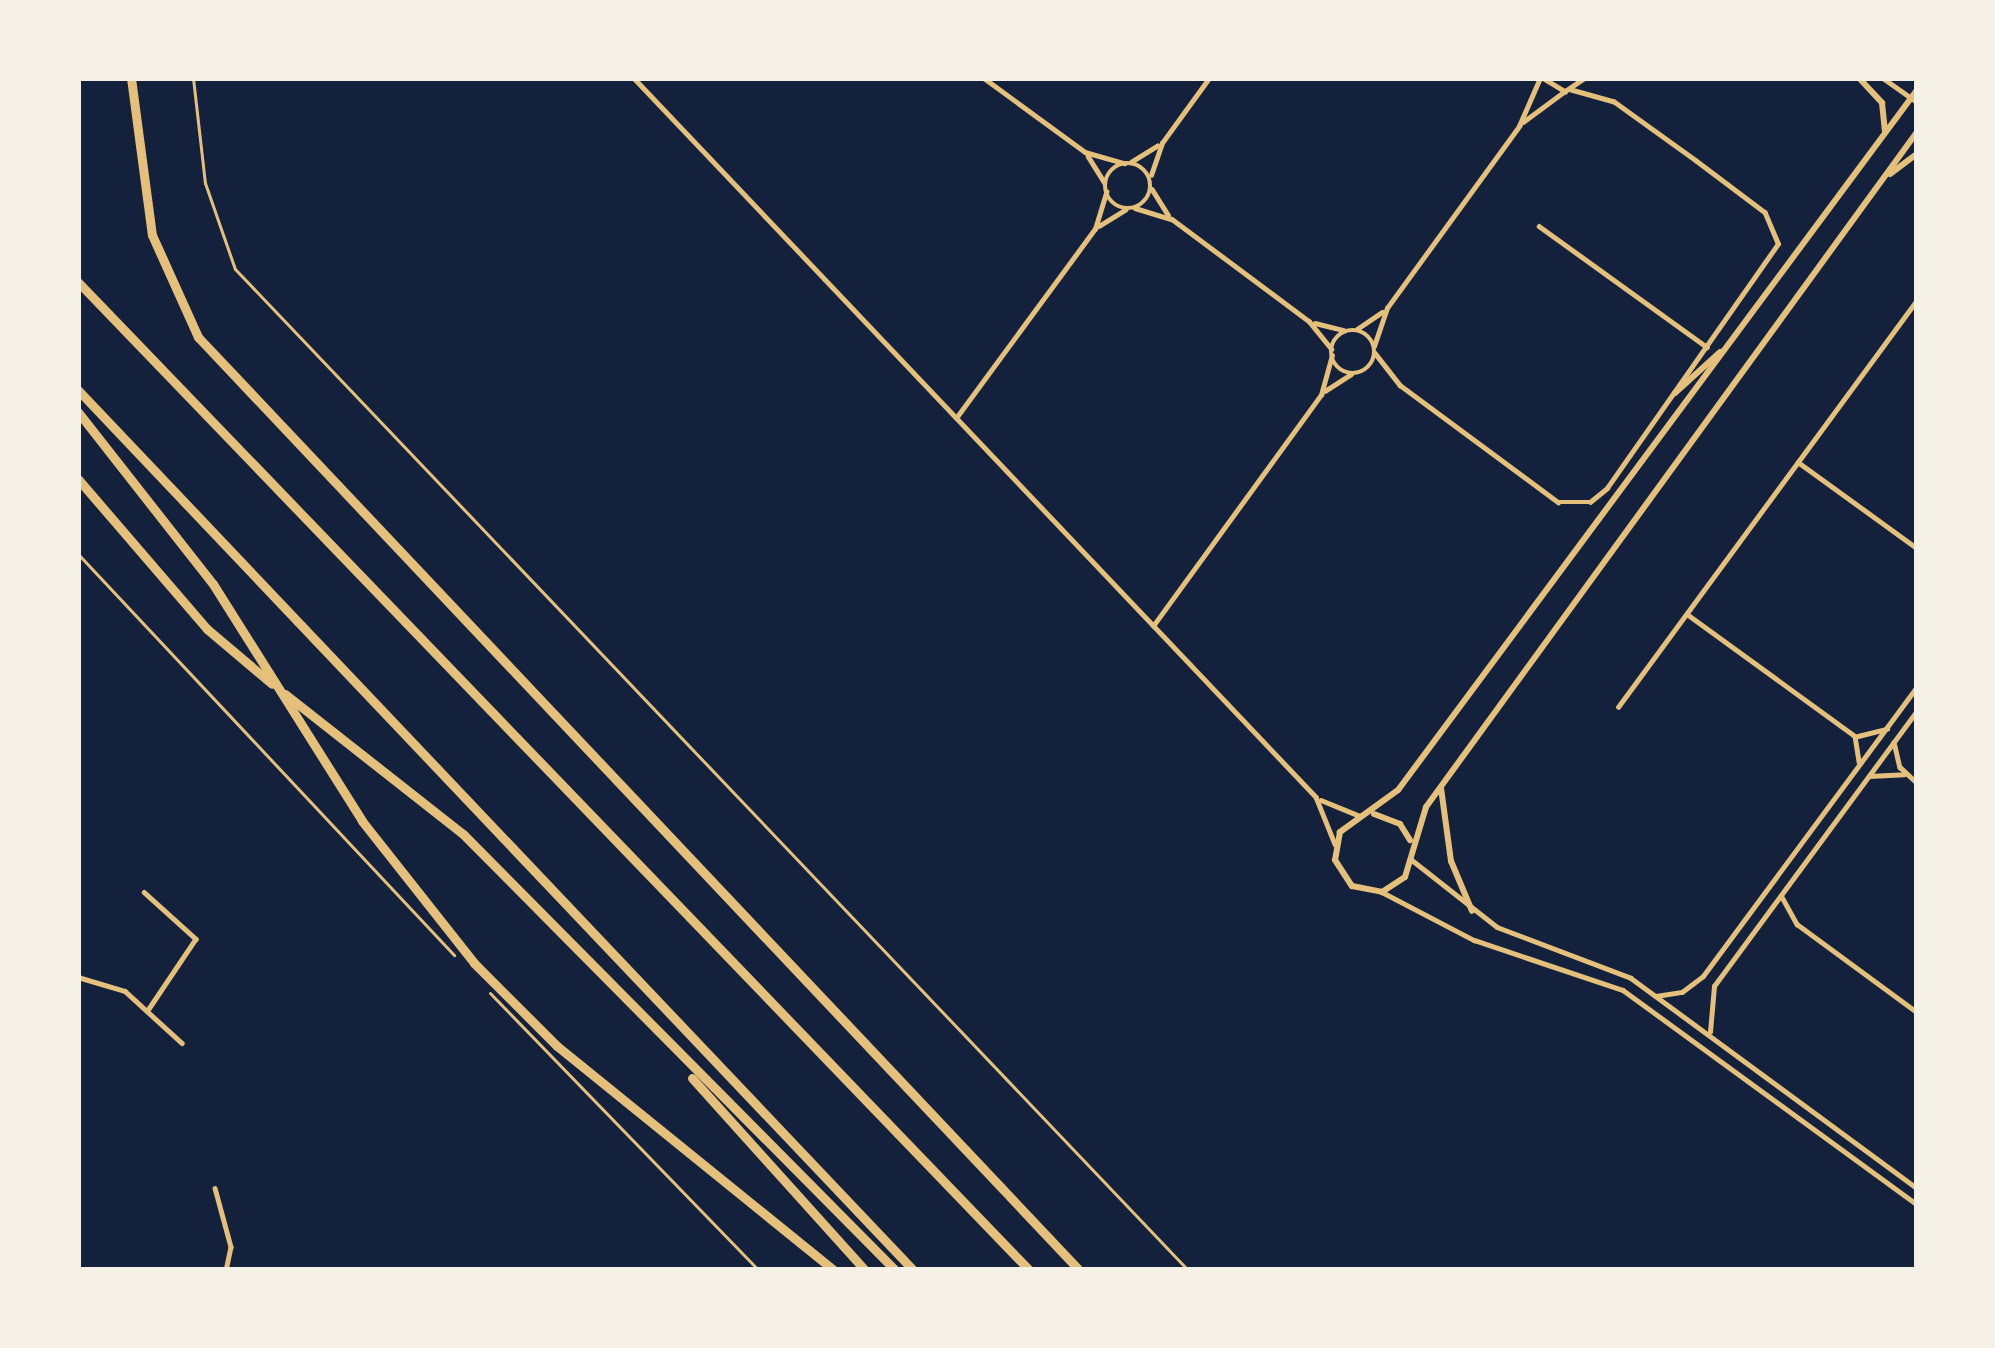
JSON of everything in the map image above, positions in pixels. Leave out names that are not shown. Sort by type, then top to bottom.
[{"type":"highway","points":[[131,78],[152,235],[175,298],[219,363],[1079,1270]]},
{"type":"highway","points":[[78,282],[1029,1270]]},
{"type":"highway","points":[[78,390],[913,1270]]},
{"type":"highway","points":[[78,412],[213,584],[362,820],[474,963],[557,1046],[834,1270]]},
{"type":"highway","points":[[80,482],[207,629],[463,834],[650,1028],[895,1270]]},
{"type":"highway","points":[[650,1028],[865,1270]]},
{"type":"street","points":[[634,78],[1316,796],[1346,881],[1382,892],[1474,940],[1623,990],[1917,1204]]},
{"type":"street","points":[[984,78],[1084,152],[1127,163],[1151,183],[1172,219]]},
{"type":"street","points":[[1095,229],[1130,209],[1151,183],[1162,143],[1209,78]]},
{"type":"street","points":[[1153,626],[1321,395],[1368,368],[1374,349],[1387,308],[1519,126],[1541,78],[1627,110],[1765,213],[1777,232],[1771,265],[1706,346],[1607,488],[1580,505],[1549,496],[1400,385],[1374,349],[1351,330],[1310,321]]},
{"type":"street","points":[[1519,126],[1584,78]]},
{"type":"street","points":[[1859,78],[1882,103],[1885,135]]},
{"type":"street","points":[[1335,844],[1398,790],[1915,97],[1883,78]]},
{"type":"street","points":[[1411,843],[1441,786],[1917,132]]},
{"type":"street","points":[[956,418],[1095,229],[1105,188],[1127,163],[1162,143]]},
{"type":"street","points":[[1084,152],[1105,188],[1130,209],[1172,219],[1310,321],[1353,374]]},
{"type":"street","points":[[1882,179],[1917,154]]},
{"type":"street","points":[[1539,226],[1706,346]]},
{"type":"street","points":[[1618,706],[1916,302]]},
{"type":"street","points":[[1321,395],[1332,352],[1351,330],[1387,308]]},
{"type":"street","points":[[1675,393],[1728,346]]},
{"type":"street","points":[[1798,462],[1917,548]]},
{"type":"street","points":[[1687,614],[1855,736],[1887,729]]},
{"type":"street","points":[[1656,996],[1682,992],[1703,976],[1917,687]]},
{"type":"street","points":[[1712,1037],[1709,996],[1917,711]]},
{"type":"street","points":[[1855,736],[1858,767]]},
{"type":"street","points":[[1894,742],[1905,774],[1917,783]]},
{"type":"street","points":[[1869,776],[1905,774]]},
{"type":"street","points":[[1441,786],[1451,860],[1472,911]]},
{"type":"street","points":[[1316,796],[1400,824],[1411,843],[1412,860],[1405,877],[1382,892]]},
{"type":"street","points":[[1412,860],[1472,911],[1516,936],[1609,966],[1656,996],[1917,1188]]},
{"type":"street","points":[[143,892],[196,940],[149,1009]]},
{"type":"street","points":[[1782,894],[1798,924],[1917,1012]]},
{"type":"street","points":[[78,977],[107,981],[149,1009],[182,1042]]},
{"type":"street","points":[[215,1188],[231,1247],[226,1270]]},
{"type":"path","points":[[193,78],[205,183],[235,269],[1188,1270]]},
{"type":"path","points":[[78,554],[466,967]]},
{"type":"path","points":[[480,983],[758,1270]]}]
